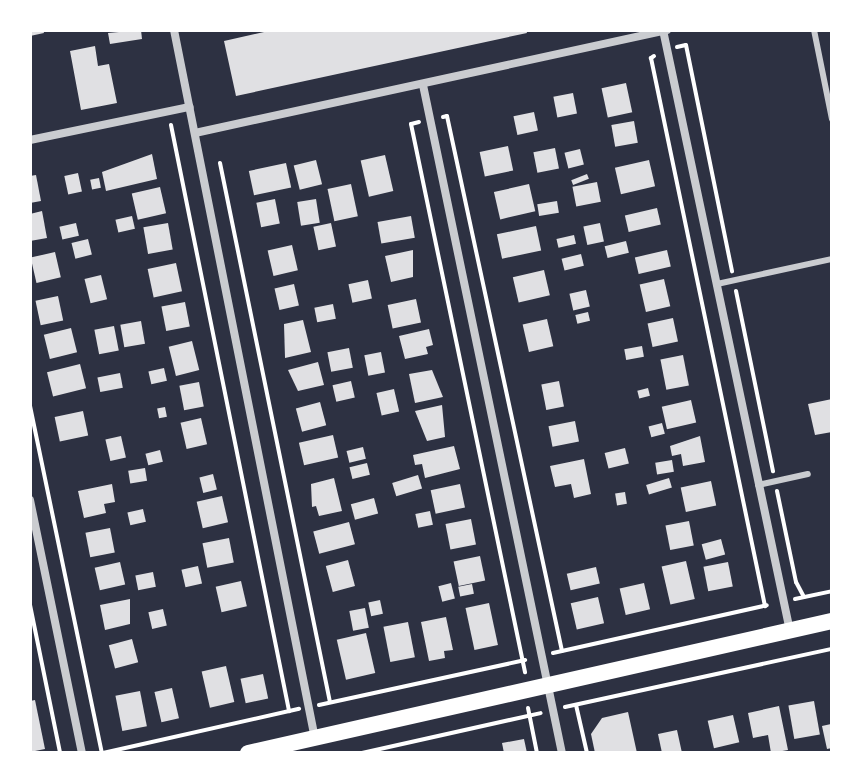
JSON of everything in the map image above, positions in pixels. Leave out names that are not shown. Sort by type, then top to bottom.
[{"type":"main road","points":[[248,753],[832,621]]},
{"type":"street","points":[[174,30],[315,739]]},
{"type":"street","points":[[195,133],[665,30],[790,631]]},
{"type":"street","points":[[423,85],[562,753]]},
{"type":"street","points":[[30,140],[190,107]]},
{"type":"street","points":[[30,500],[82,753]]},
{"type":"lane","points":[[814,30],[832,119]]},
{"type":"lane","points":[[717,284],[832,259]]},
{"type":"lane","points":[[758,485],[808,474]]},
{"type":"path","points":[[686,45],[796,582],[804,597],[832,591]]},
{"type":"path","points":[[447,116],[562,651],[765,606],[651,58]]},
{"type":"path","points":[[30,406],[102,753],[289,711],[168,112]]},
{"type":"path","points":[[220,163],[330,702],[525,660],[411,124]]},
{"type":"path","points":[[30,605],[60,753]]},
{"type":"path","points":[[587,753],[576,705],[832,649]]},
{"type":"path","points":[[362,753],[529,715],[537,753]]},
{"type":"building","points":[[30,30],[43,30],[44,33],[30,36]]},
{"type":"building","points":[[141,30],[142,39],[110,44],[108,33]]},
{"type":"building","points":[[273,30],[526,30],[527,33],[236,96],[224,41]]},
{"type":"building","points":[[95,46],[98,66],[109,64],[117,103],[81,110],[70,51]]},
{"type":"building","points":[[626,83],[632,112],[608,118],[602,88]]},
{"type":"building","points":[[573,93],[577,114],[557,117],[553,97]]},
{"type":"building","points":[[534,112],[538,131],[517,135],[513,116]]},
{"type":"building","points":[[634,121],[638,143],[615,147],[611,125]]},
{"type":"building","points":[[508,146],[513,170],[485,176],[480,152]]},
{"type":"building","points":[[555,148],[559,169],[537,173],[533,152]]},
{"type":"building","points":[[580,149],[584,165],[568,168],[564,153]]},
{"type":"building","points":[[152,154],[157,179],[106,191],[102,172]]},
{"type":"building","points":[[385,155],[393,191],[369,197],[361,161]]},
{"type":"building","points":[[316,160],[322,184],[300,190],[294,166]]},
{"type":"building","points":[[649,160],[655,186],[621,194],[615,168]]},
{"type":"building","points":[[286,163],[291,187],[254,195],[249,171]]},
{"type":"building","points":[[78,173],[82,192],[68,194],[64,176]]},
{"type":"building","points":[[587,174],[589,179],[573,185],[571,180]]},
{"type":"building","points":[[36,175],[41,201],[30,203],[30,176]]},
{"type":"building","points":[[99,178],[101,188],[92,190],[90,180]]},
{"type":"building","points":[[597,182],[601,202],[576,206],[572,187]]},
{"type":"building","points":[[351,184],[358,216],[334,221],[328,189]]},
{"type":"building","points":[[529,184],[535,211],[500,219],[494,192]]},
{"type":"building","points":[[160,187],[166,213],[138,220],[132,194]]},
{"type":"building","points":[[275,199],[280,224],[261,227],[256,203]]},
{"type":"building","points":[[316,199],[320,223],[301,226],[297,202]]},
{"type":"building","points":[[557,201],[559,213],[539,216],[537,204]]},
{"type":"building","points":[[657,208],[661,225],[629,232],[625,215]]},
{"type":"building","points":[[42,211],[47,238],[30,241],[30,214]]},
{"type":"building","points":[[132,216],[135,229],[118,232],[115,220]]},
{"type":"building","points":[[411,216],[415,238],[381,244],[378,222]]},
{"type":"building","points":[[76,223],[79,236],[62,239],[59,227]]},
{"type":"building","points":[[168,223],[173,250],[148,254],[143,227]]},
{"type":"building","points":[[331,223],[336,246],[318,250],[313,227]]},
{"type":"building","points":[[600,223],[604,242],[587,245],[583,227]]},
{"type":"building","points":[[536,226],[541,250],[502,259],[497,234]]},
{"type":"building","points":[[574,235],[576,244],[558,248],[556,239]]},
{"type":"building","points":[[88,239],[92,255],[75,259],[72,243]]},
{"type":"building","points":[[626,241],[629,253],[608,258],[605,246]]},
{"type":"building","points":[[292,245],[298,270],[273,276],[268,251]]},
{"type":"building","points":[[413,250],[413,277],[391,282],[385,256]]},
{"type":"building","points":[[667,250],[671,267],[639,274],[635,257]]},
{"type":"building","points":[[55,252],[61,277],[36,283],[31,258]]},
{"type":"building","points":[[581,254],[584,266],[564,270],[562,259]]},
{"type":"building","points":[[176,263],[182,291],[154,297],[148,269]]},
{"type":"building","points":[[544,270],[550,295],[519,303],[513,277]]},
{"type":"building","points":[[101,275],[107,299],[91,303],[85,279]]},
{"type":"building","points":[[664,279],[670,306],[646,312],[640,285]]},
{"type":"building","points":[[368,280],[372,299],[352,303],[348,284]]},
{"type":"building","points":[[294,284],[299,305],[279,310],[275,288]]},
{"type":"building","points":[[586,290],[590,307],[573,310],[569,294]]},
{"type":"building","points":[[58,296],[63,320],[41,325],[36,301]]},
{"type":"building","points":[[416,299],[421,322],[393,329],[388,305]]},
{"type":"building","points":[[185,302],[190,327],[166,331],[161,307]]},
{"type":"building","points":[[333,304],[336,319],[317,322],[314,308]]},
{"type":"building","points":[[588,312],[590,321],[577,324],[575,315]]},
{"type":"building","points":[[673,318],[678,341],[653,347],[648,323]]},
{"type":"building","points":[[547,319],[553,346],[529,352],[523,325]]},
{"type":"building","points":[[303,320],[311,352],[285,358],[284,324]]},
{"type":"building","points":[[141,321],[145,344],[124,347],[120,325]]},
{"type":"building","points":[[114,326],[119,351],[99,354],[94,330]]},
{"type":"building","points":[[71,328],[77,352],[50,359],[44,335]]},
{"type":"building","points":[[429,329],[433,345],[426,347],[428,354],[405,359],[399,336]]},
{"type":"building","points":[[192,341],[199,370],[176,376],[169,347]]},
{"type":"building","points":[[642,346],[644,357],[626,360],[624,349]]},
{"type":"building","points":[[349,348],[353,368],[331,372],[327,352]]},
{"type":"building","points":[[381,352],[385,373],[368,376],[364,355]]},
{"type":"building","points":[[683,355],[689,385],[666,390],[660,359]]},
{"type":"building","points":[[318,362],[324,385],[298,391],[288,370]]},
{"type":"building","points":[[80,364],[86,388],[53,396],[47,372]]},
{"type":"building","points":[[164,368],[167,381],[151,384],[148,372]]},
{"type":"building","points":[[432,370],[443,397],[415,403],[409,374]]},
{"type":"building","points":[[120,373],[123,388],[100,392],[97,377]]},
{"type":"building","points":[[351,381],[355,398],[336,402],[332,385]]},
{"type":"building","points":[[559,381],[564,407],[546,410],[541,384]]},
{"type":"building","points":[[199,382],[204,407],[184,410],[179,386]]},
{"type":"building","points":[[648,388],[650,396],[639,398],[637,391]]},
{"type":"building","points":[[394,389],[399,411],[382,415],[376,393]]},
{"type":"building","points":[[832,399],[832,432],[815,435],[808,404]]},
{"type":"building","points":[[691,400],[696,422],[667,429],[662,407]]},
{"type":"building","points":[[320,402],[326,425],[302,432],[296,408]]},
{"type":"building","points":[[442,405],[445,437],[427,441],[415,411]]},
{"type":"building","points":[[165,407],[167,417],[159,418],[157,409]]},
{"type":"building","points":[[83,411],[88,435],[60,441],[55,417]]},
{"type":"building","points":[[201,418],[207,444],[187,449],[181,423]]},
{"type":"building","points":[[575,421],[579,442],[553,447],[548,426]]},
{"type":"building","points":[[662,423],[665,434],[651,437],[648,427]]},
{"type":"building","points":[[333,435],[338,457],[304,465],[299,443]]},
{"type":"building","points":[[121,436],[126,457],[110,461],[105,440]]},
{"type":"building","points":[[700,436],[705,462],[683,466],[681,454],[672,456],[670,446]]},
{"type":"building","points":[[454,446],[460,469],[425,478],[422,464],[415,465],[413,455]]},
{"type":"building","points":[[363,447],[366,459],[349,463],[347,451]]},
{"type":"building","points":[[625,448],[629,464],[608,469],[605,453]]},
{"type":"building","points":[[160,450],[163,462],[148,465],[145,454]]},
{"type":"building","points":[[584,459],[591,494],[574,498],[571,484],[555,487],[550,466]]},
{"type":"building","points":[[672,460],[674,472],[657,475],[655,463]]},
{"type":"building","points":[[367,463],[370,475],[352,479],[350,467]]},
{"type":"building","points":[[145,468],[147,481],[130,483],[128,471]]},
{"type":"building","points":[[213,474],[217,490],[203,493],[199,477]]},
{"type":"building","points":[[418,475],[422,488],[396,496],[392,483]]},
{"type":"building","points":[[334,478],[342,511],[319,516],[316,506],[312,507],[311,484]]},
{"type":"building","points":[[669,478],[672,488],[649,495],[646,485]]},
{"type":"building","points":[[711,481],[716,505],[686,512],[681,487]]},
{"type":"building","points":[[112,484],[115,502],[104,504],[106,513],[84,518],[78,491]]},
{"type":"building","points":[[460,484],[465,507],[436,514],[431,490]]},
{"type":"building","points":[[625,492],[627,504],[617,505],[615,494]]},
{"type":"building","points":[[222,496],[228,522],[203,528],[197,502]]},
{"type":"building","points":[[374,498],[378,513],[355,520],[351,504]]},
{"type":"building","points":[[143,509],[146,522],[130,525],[127,513]]},
{"type":"building","points":[[430,511],[433,525],[418,528],[415,514]]},
{"type":"building","points":[[471,519],[476,545],[450,549],[445,524]]},
{"type":"building","points":[[689,521],[694,546],[670,550],[665,526]]},
{"type":"building","points":[[349,522],[355,544],[319,554],[313,532]]},
{"type":"building","points":[[110,528],[115,553],[90,557],[85,533]]},
{"type":"building","points":[[229,538],[234,563],[207,568],[202,543]]},
{"type":"building","points":[[721,539],[725,554],[706,560],[702,544]]},
{"type":"building","points":[[480,556],[485,580],[459,586],[454,562]]},
{"type":"building","points":[[348,560],[355,586],[333,592],[326,566]]},
{"type":"building","points":[[686,561],[695,599],[670,605],[662,567]]},
{"type":"building","points":[[120,562],[125,584],[100,590],[95,568]]},
{"type":"building","points":[[728,562],[733,587],[708,591],[703,567]]},
{"type":"building","points":[[198,566],[202,584],[185,587],[181,570]]},
{"type":"building","points":[[596,567],[600,584],[571,590],[567,574]]},
{"type":"building","points":[[153,572],[156,587],[138,590],[135,575]]},
{"type":"building","points":[[241,581],[247,606],[222,612],[216,587]]},
{"type":"building","points":[[451,583],[455,599],[442,602],[438,586]]},
{"type":"building","points":[[644,583],[650,609],[626,615],[620,589]]},
{"type":"building","points":[[472,584],[474,594],[460,596],[458,587]]},
{"type":"building","points":[[598,597],[604,623],[577,630],[571,603]]},
{"type":"building","points":[[130,599],[130,624],[105,630],[100,605]]},
{"type":"building","points":[[380,600],[383,614],[371,616],[368,602]]},
{"type":"building","points":[[489,603],[498,645],[474,650],[466,608]]},
{"type":"building","points":[[365,608],[369,628],[353,631],[349,611]]},
{"type":"building","points":[[163,609],[167,626],[152,629],[148,612]]},
{"type":"building","points":[[446,617],[453,650],[444,651],[445,658],[429,661],[421,622]]},
{"type":"building","points":[[408,622],[415,657],[390,662],[383,627]]},
{"type":"building","points":[[366,633],[375,673],[346,680],[337,640]]},
{"type":"building","points":[[132,639],[138,662],[115,668],[109,645]]},
{"type":"building","points":[[226,666],[234,702],[210,708],[202,672]]},
{"type":"building","points":[[263,674],[268,698],[246,703],[241,679]]},
{"type":"building","points":[[172,688],[179,718],[161,722],[154,692]]},
{"type":"building","points":[[140,691],[147,726],[122,731],[115,696]]},
{"type":"building","points":[[35,700],[45,749],[30,752],[30,701]]},
{"type":"building","points":[[814,701],[820,734],[794,739],[788,706]]},
{"type":"building","points":[[779,706],[788,750],[771,753],[768,735],[753,738],[748,713]]},
{"type":"building","points":[[628,712],[637,753],[595,753],[591,734],[602,718]]},
{"type":"building","points":[[733,715],[739,742],[714,748],[708,721]]},
{"type":"building","points":[[831,724],[832,748],[827,749],[822,726]]},
{"type":"building","points":[[677,730],[682,753],[662,753],[658,734]]},
{"type":"building","points":[[524,739],[527,753],[504,753],[502,743]]}]
